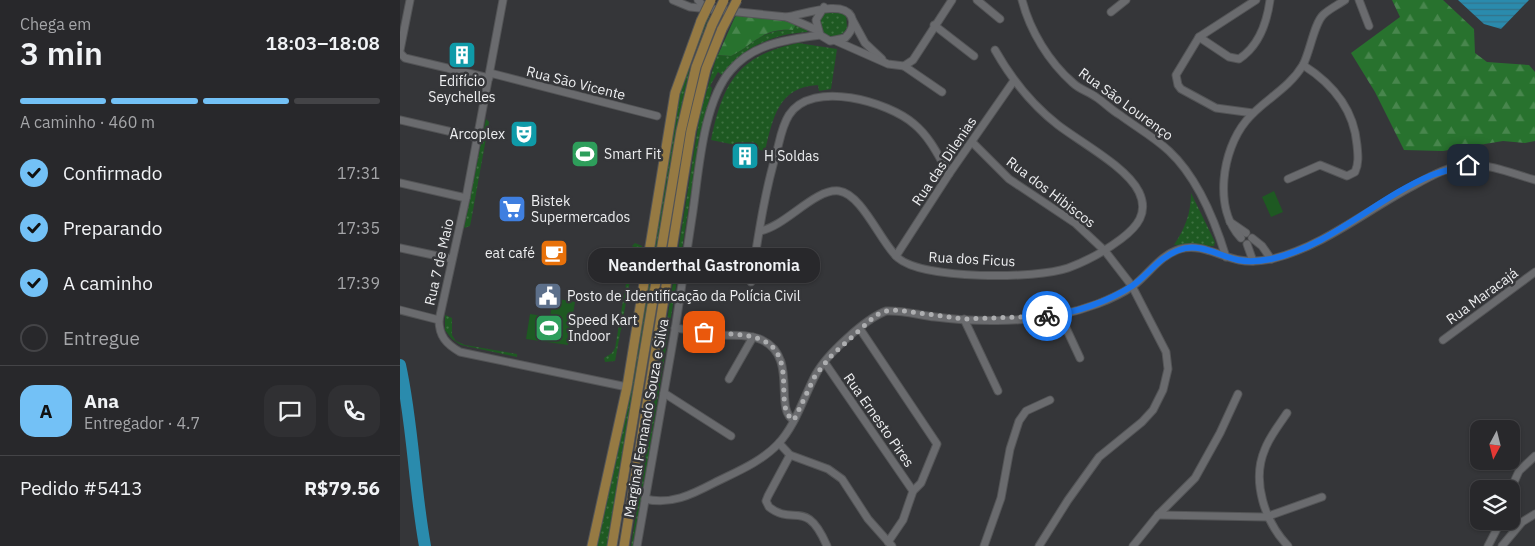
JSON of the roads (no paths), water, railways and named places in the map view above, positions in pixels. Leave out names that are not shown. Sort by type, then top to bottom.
[{"type":"main road","points":[[592,546],[627,386],[675,93],[701,21],[711,0]]},
{"type":"main road","points":[[612,546],[681,131],[696,67],[724,0]]},
{"type":"main road","points":[[624,546],[691,131],[706,69],[722,29],[737,0]]},
{"type":"street","points":[[400,53],[403,20],[410,0]]},
{"type":"street","name":"Rua 7 de Maio","points":[[503,0],[466,198],[438,320],[439,328],[445,342],[460,352],[627,386]]},
{"type":"street","points":[[666,0],[672,0],[690,7],[787,17],[818,32],[824,38],[836,41],[888,64],[904,66],[942,92]]},
{"type":"street","points":[[698,0],[705,8]]},
{"type":"street","points":[[904,66],[912,60],[952,0]]},
{"type":"street","points":[[977,0],[1000,19]]},
{"type":"street","name":"Rua São Lourenço","points":[[1022,0],[1033,30],[1053,63],[1074,84],[1096,97],[1158,141],[1181,166],[1192,182],[1220,235],[1226,257]]},
{"type":"street","points":[[1111,12],[1126,0]]},
{"type":"street","points":[[1253,113],[1216,108],[1178,85],[1176,75],[1198,37],[1256,0]]},
{"type":"street","points":[[1198,37],[1229,57],[1239,59],[1256,43],[1266,21],[1270,0]]},
{"type":"street","points":[[1243,236],[1230,222],[1224,189],[1229,152],[1245,121],[1280,92],[1303,65],[1320,20],[1345,0]]},
{"type":"street","points":[[1359,0],[1369,26]]},
{"type":"street","points":[[787,17],[828,4],[845,8],[865,43],[888,64]]},
{"type":"street","points":[[818,32],[817,15],[828,4]]},
{"type":"street","points":[[836,41],[849,34],[853,20]]},
{"type":"street","points":[[934,25],[974,56]]},
{"type":"street","name":"Marginal Fernando Souza e Silva","points":[[637,546],[675,328],[700,167],[712,110],[720,87],[730,71],[753,52],[778,42],[818,32]]},
{"type":"street","name":"Rua dos Ficus","points":[[760,231],[776,226],[825,194],[841,191],[857,202],[896,256],[914,267],[926,270],[1003,275],[1066,268],[1105,251],[1138,224],[1142,213],[1142,200],[1138,191],[1131,181],[1105,158],[1040,110],[1013,82],[996,50]]},
{"type":"street","name":"Rua São Vicente","points":[[400,53],[405,58],[490,76],[656,116]]},
{"type":"street","points":[[1288,179],[1320,165],[1347,176],[1355,172],[1358,166],[1357,138],[1347,107],[1327,83],[1303,65]]},
{"type":"street","name":"Rua das Dilenias","points":[[896,256],[949,174],[1013,82]]},
{"type":"street","points":[[751,282],[767,186],[783,129],[789,115],[797,106],[809,101],[827,98],[850,98],[880,104],[915,124],[928,140],[949,174]]},
{"type":"street","points":[[400,120],[478,138]]},
{"type":"street","name":"Rua dos Hibiscos","points":[[972,142],[1009,179],[1075,223],[1105,251],[1132,286],[1166,352],[1168,369],[1163,390],[1153,410],[1142,422],[1099,457],[1068,500],[1039,546]]},
{"type":"street","points":[[645,499],[655,501],[670,500],[690,495],[755,462],[779,443],[794,420],[815,376],[824,363],[876,315],[886,311],[964,319],[1017,319],[1060,315],[1095,304],[1132,286],[1153,266],[1171,253],[1182,248],[1196,248],[1226,257],[1253,261],[1271,259],[1306,248],[1416,184],[1449,170],[1468,165],[1483,166],[1535,180]]},
{"type":"street","points":[[400,183],[466,198]]},
{"type":"street","points":[[1253,261],[1249,241],[1262,246],[1271,259]]},
{"type":"street","points":[[400,248],[452,259]]},
{"type":"street","name":"Rua Maracajá","points":[[1443,340],[1535,272]]},
{"type":"street","points":[[400,310],[438,320]]},
{"type":"street","points":[[1060,315],[1080,358]]},
{"type":"street","points":[[964,319],[998,391]]},
{"type":"street","points":[[675,328],[719,335],[753,337],[771,346],[778,355],[785,382],[785,410],[789,417],[794,420]]},
{"type":"street","points":[[779,443],[790,455],[828,469],[842,479],[868,519],[890,544],[903,520],[913,491],[921,484],[936,449],[936,441],[860,329]]},
{"type":"street","points":[[729,379],[753,337]]},
{"type":"street","name":"Rua Ernesto Pires","points":[[824,363],[913,491]]},
{"type":"street","points":[[664,393],[731,436]]},
{"type":"street","points":[[1133,546],[1158,515],[1195,478],[1220,433],[1238,394]]},
{"type":"street","points":[[984,546],[1001,498],[1010,449],[1019,421],[1026,411],[1050,400]]},
{"type":"street","points":[[1287,413],[1270,438],[1261,462],[1260,474],[1266,517],[1288,546]]},
{"type":"street","points":[[790,455],[768,496],[766,501],[768,507],[780,513],[807,517],[815,523],[827,546]]},
{"type":"street","points":[[1515,480],[1519,472],[1535,456]]},
{"type":"street","points":[[1158,515],[1266,517],[1322,498]]},
{"type":"street","points":[[1502,546],[1522,522],[1535,514]]},
{"type":"street","points":[[1488,546],[1496,530]]},
{"type":"water","points":[[1458,0],[1529,0],[1501,29],[1484,24]]},
{"type":"waterway","points":[[400,365],[408,410],[425,546]]},
{"type":"place","name":"Edifício Seychelles","points":[[462,55]]},
{"type":"place","name":"Arcoplex","points":[[524,134]]},
{"type":"place","name":"Smart Fit","points":[[585,154]]},
{"type":"place","name":"H Soldas","points":[[745,156]]},
{"type":"place","name":"Bistek Supermercados","points":[[512,209]]},
{"type":"place","name":"eat café","points":[[554,253]]},
{"type":"place","name":"Posto de Identificação da Polícia Civil","points":[[548,296]]},
{"type":"place","name":"Speed Kart Indoor","points":[[549,328]]},
{"type":"place","name":"Neanderthal Gastronomia","points":[[704,332]]}]
